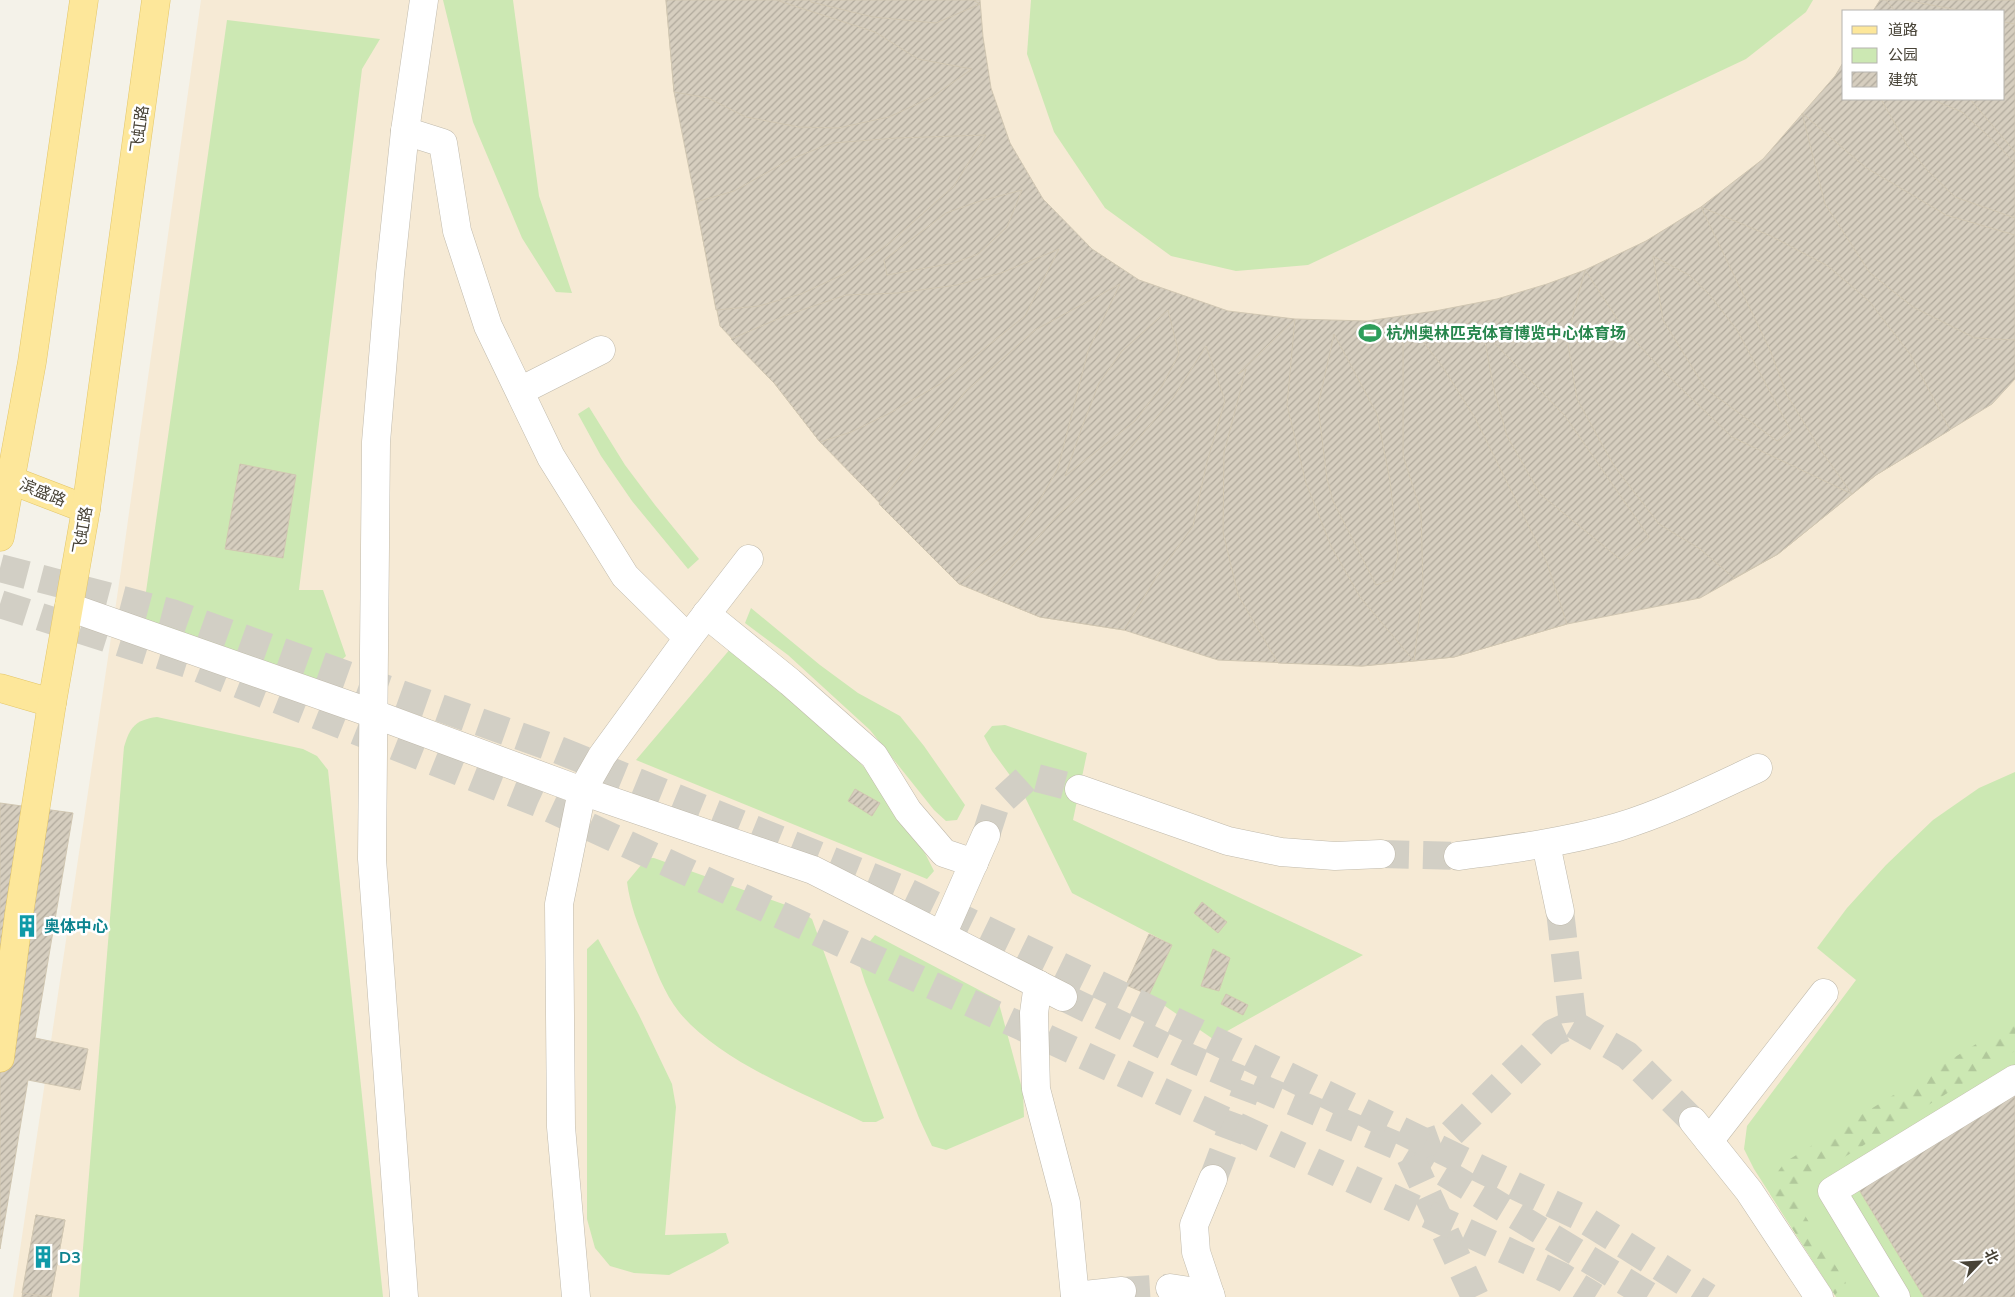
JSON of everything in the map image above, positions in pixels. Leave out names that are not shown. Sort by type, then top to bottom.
[{"type":"main road","points":[[0,537],[5,477],[34,352],[84,0]]},
{"type":"main road","name":"飞虹路","points":[[0,1058],[19,914],[52,702],[86,509],[156,0]]},
{"type":"main road","name":"滨盛路","points":[[5,477],[86,509]]},
{"type":"main road","points":[[0,688],[52,702]]},
{"type":"street","points":[[404,1297],[372,859],[376,442],[390,274],[406,131],[424,0]]},
{"type":"street","points":[[406,131],[443,143],[457,231],[488,326],[551,457],[625,576],[688,638]]},
{"type":"street","points":[[520,392],[601,350]]},
{"type":"street","points":[[576,1297],[561,1127],[559,904],[582,791],[602,756],[688,638],[749,559]]},
{"type":"street","points":[[69,607],[374,714],[582,791],[813,870],[1063,997]]},
{"type":"street","points":[[706,614],[790,682],[874,756],[908,811],[944,853],[974,863]]},
{"type":"street","points":[[1458,856],[1546,844],[1619,826],[1690,800],[1758,768]]},
{"type":"street","points":[[1079,790],[1228,841],[1282,852],[1335,856],[1381,854]]},
{"type":"street","points":[[942,935],[986,835]]},
{"type":"street","points":[[1546,844],[1560,911]]},
{"type":"street","points":[[1038,984],[1034,1013],[1036,1089],[1066,1203],[1075,1296],[1122,1291]]},
{"type":"street","points":[[1818,1297],[1749,1191],[1701,1131],[1824,992]]},
{"type":"street","points":[[1891,1295],[1832,1191],[2015,1079]]},
{"type":"street","points":[[1170,1288],[1211,1295],[1196,1252],[1194,1226],[1213,1179]]},
{"type":"shaded area","points":[[201,0],[2015,0],[2015,1297],[13,1297],[121,570]]},
{"type":"green space","points":[[443,0],[513,0],[539,196],[572,293],[556,292],[522,238],[473,122]]},
{"type":"green space","points":[[1031,0],[1813,0],[1806,12],[1746,59],[1308,265],[1236,271],[1171,256],[1105,208],[1054,132],[1027,54]]},
{"type":"green space","points":[[227,20],[380,39],[362,69],[299,590],[323,590],[346,656],[318,682],[142,620]]},
{"type":"green space","points":[[589,407],[625,465],[699,559],[688,569],[632,501],[601,456],[578,414]]},
{"type":"green space","points":[[751,608],[820,665],[858,693],[900,716],[924,746],[965,805],[957,820],[946,821],[934,810],[870,730],[788,655],[745,623]]},
{"type":"green space","points":[[731,648],[805,708],[861,763],[894,804],[922,848],[934,871],[927,879],[636,760]]},
{"type":"green space","points":[[157,717],[303,749],[317,756],[328,770],[383,1297],[79,1297],[124,747],[134,726],[143,720]]},
{"type":"green space","points":[[1005,725],[1087,753],[1073,820],[1363,955],[1213,1039],[1149,995],[1172,945],[1072,893],[1023,793],[992,751],[984,736],[992,726]]},
{"type":"green space","points":[[2015,772],[2015,1297],[1836,1297],[1754,1169],[1744,1149],[1747,1126],[1856,980],[1817,948],[1847,908],[1886,865],[1933,820],[1979,788]]},
{"type":"green space","points":[[647,858],[654,858],[797,909],[812,919],[884,1118],[876,1122],[863,1122],[790,1088],[740,1061],[717,1046],[696,1030],[679,1012],[664,989],[632,907],[628,890],[627,882]]},
{"type":"green space","points":[[875,935],[998,1000],[1023,1092],[1024,1117],[946,1150],[932,1146],[865,982],[857,957]]},
{"type":"green space","points":[[598,939],[639,1015],[672,1084],[676,1107],[665,1235],[726,1233],[729,1243],[669,1275],[634,1273],[610,1266],[595,1248],[587,1219],[587,949]]},
{"type":"green space","points":[[2015,1020],[2015,1051],[1790,1191],[1846,1283],[1835,1295],[1770,1194],[1774,1177],[1785,1162]]},
{"type":"building","name":"杭州奥林匹克体育博览中心体育场","points":[[666,0],[980,0],[983,37],[991,88],[1010,143],[1043,199],[1092,249],[1139,280],[1228,311],[1295,319],[1367,321],[1497,299],[1585,270],[1646,241],[1701,207],[1763,159],[1835,76],[1842,64],[1842,100],[2005,100],[2005,10],[1874,10],[1880,0],[2015,0],[2015,379],[1992,404],[1876,475],[1778,554],[1700,598],[1567,624],[1454,657],[1362,666],[1218,660],[1124,630],[1040,617],[959,584],[820,442],[775,384],[720,326],[674,92]]},
{"type":"building","points":[[666,0],[776,0],[875,32],[918,59],[972,69],[932,97],[889,117],[838,128],[799,127],[746,117],[708,98],[674,92]]},
{"type":"building","points":[[810,0],[973,0],[980,4],[936,23],[873,17],[811,2]]},
{"type":"building","points":[[1886,0],[1905,0],[1958,10],[1894,10]]},
{"type":"building","points":[[2005,22],[2015,24],[2015,152],[1971,100],[2005,100]]},
{"type":"building","points":[[1882,100],[1933,100],[1962,112],[1998,145],[2015,164],[2015,218],[1955,197],[1927,170],[1908,147]]},
{"type":"building","points":[[1802,113],[1865,167],[1946,215],[2015,235],[2015,340],[1975,338],[1913,307],[1870,273],[1825,204]]},
{"type":"building","points":[[986,135],[954,186],[887,245],[844,274],[801,294],[759,306],[716,310],[696,202],[734,191],[791,159],[832,143],[897,138]]},
{"type":"building","points":[[1022,190],[1007,227],[978,254],[954,263],[887,275],[884,260],[946,213],[977,202]]},
{"type":"building","points":[[1701,207],[1771,236],[1828,266],[1869,301],[1910,354],[1950,430],[1876,475],[1852,494],[1820,449],[1787,395],[1770,350]]},
{"type":"building","points":[[1059,249],[1025,316],[940,384],[890,413],[851,432],[820,442],[775,384],[731,339],[787,315],[846,295],[898,293],[957,285],[1001,273]]},
{"type":"building","points":[[1653,256],[1689,275],[1709,294],[1737,330],[1791,431],[1777,441],[1705,388],[1663,320]]},
{"type":"building","points":[[1585,270],[1624,329],[1665,373],[1732,437],[1852,494],[1778,554],[1734,578],[1700,549],[1659,524],[1614,466],[1577,399],[1567,338]]},
{"type":"building","points":[[1120,284],[1088,351],[1058,468],[1037,505],[1012,539],[959,584],[879,504],[965,392],[1035,330]]},
{"type":"building","points":[[1168,310],[1179,354],[1162,386],[1135,421],[1065,476],[1099,383],[1122,351]]},
{"type":"building","points":[[1403,316],[1442,366],[1475,418],[1547,563],[1567,624],[1454,657],[1414,661],[1423,586],[1421,512],[1403,455]]},
{"type":"building","points":[[1295,319],[1287,405],[1306,483],[1331,546],[1360,597],[1414,661],[1362,666],[1278,663],[1238,595],[1223,532],[1224,453],[1246,369],[1238,374]]},
{"type":"building","points":[[1483,331],[1565,416],[1649,537],[1621,560],[1540,494],[1507,436],[1494,390]]},
{"type":"building","points":[[1334,334],[1377,414],[1390,481],[1398,556],[1392,580],[1376,585],[1333,501],[1327,479],[1318,406]]},
{"type":"building","points":[[1206,346],[1225,401],[1207,462],[1193,526],[1157,576],[1124,630],[1040,617],[986,595],[1057,516],[1121,459],[1173,398]]},
{"type":"building","points":[[240,464],[296,475],[283,558],[225,549]]},
{"type":"building","points":[[855,789],[880,803],[872,816],[848,801]]},
{"type":"building","name":"奥体中心","points":[[0,803],[73,813],[35,1038],[88,1049],[80,1090],[28,1080],[0,1249]]},
{"type":"building","points":[[1202,902],[1227,922],[1218,933],[1194,913]]},
{"type":"building","points":[[1149,934],[1172,945],[1149,995],[1126,985]]},
{"type":"building","points":[[1213,949],[1230,958],[1219,991],[1201,986]]},
{"type":"building","points":[[1226,994],[1248,1005],[1243,1015],[1221,1004]]},
{"type":"building","points":[[2015,1092],[2015,1297],[1924,1297],[1858,1188]]},
{"type":"building","name":"D3","points":[[36,1215],[65,1220],[51,1297],[22,1297]]},
{"type":"building","name":"D3","points":[[36,1215],[65,1220],[51,1297],[22,1293]]},
{"type":"tunnel","points":[[0,568],[172,613],[556,749],[899,888],[1582,1218],[1708,1297]]},
{"type":"tunnel","points":[[0,604],[188,664],[538,803],[1561,1276],[1595,1297]]},
{"type":"tunnel","points":[[986,835],[995,807],[1029,776],[1079,789]]},
{"type":"tunnel","points":[[1381,854],[1458,856]]},
{"type":"tunnel","points":[[1560,911],[1573,1024]]},
{"type":"tunnel","points":[[1063,997],[1183,1055],[1407,1150],[1651,1297]]},
{"type":"tunnel","points":[[1573,1024],[1627,1055],[1693,1121]]},
{"type":"tunnel","points":[[1475,1297],[1407,1150],[1451,1134],[1553,1033],[1573,1024]]},
{"type":"tunnel","points":[[1213,1179],[1249,1083]]},
{"type":"tunnel","points":[[1122,1291],[1170,1288]]},
{"type":"place","name":"杭州奥林匹克体育博览中心体育场","points":[[1370,333]]},
{"type":"place","name":"奥体中心","points":[[27,926]]},
{"type":"place","name":"D3","points":[[43,1257]]}]
